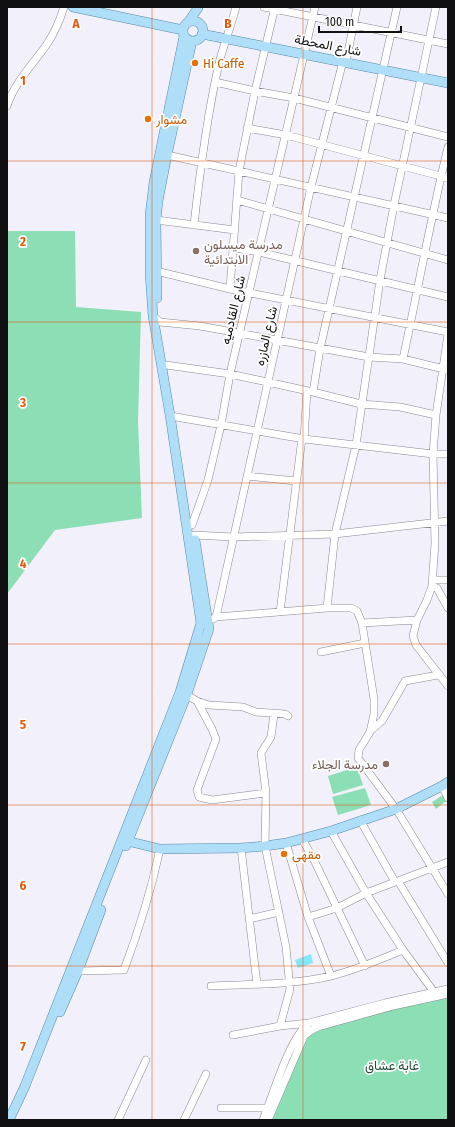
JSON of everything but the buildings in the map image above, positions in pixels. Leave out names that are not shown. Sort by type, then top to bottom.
[{"type":"main road","points":[[73,7],[198,39],[203,30],[199,23],[198,8]]},
{"type":"main road","points":[[173,416],[166,365],[156,319],[156,220],[161,181],[167,155],[186,36],[186,24],[198,8]]},
{"type":"main road","points":[[189,22],[196,21],[199,23]]},
{"type":"main road","name":"شارع المحطة","points":[[202,34],[448,83]]},
{"type":"main road","points":[[10,1120],[184,693],[209,621],[191,529],[156,319],[150,274],[150,215],[154,182],[186,36]]},
{"type":"main road","points":[[125,840],[160,849],[241,848],[286,843],[396,809],[445,784]]},
{"type":"main road","points":[[14,1120],[78,971],[125,840]]},
{"type":"street","points":[[7,106],[26,72],[48,43],[59,22],[64,7]]},
{"type":"street","points":[[194,224],[201,162],[215,82],[236,7]]},
{"type":"street","points":[[264,7],[448,44]]},
{"type":"street","name":"شارع القادميه","points":[[191,529],[208,480],[221,425],[230,374],[315,7]]},
{"type":"street","name":"شارع المازره","points":[[209,621],[233,537],[311,187],[354,24],[357,7]]},
{"type":"street","points":[[280,612],[296,481],[310,391],[397,7]]},
{"type":"street","points":[[327,608],[335,534],[356,445],[380,280],[394,205],[436,7]]},
{"type":"street","points":[[230,289],[239,171],[255,91],[275,8]]},
{"type":"street","points":[[215,82],[294,98],[448,137]]},
{"type":"street","points":[[247,128],[286,135],[444,177]]},
{"type":"street","points":[[403,359],[432,214],[444,177],[448,147]]},
{"type":"street","points":[[167,155],[448,218]]},
{"type":"street","points":[[237,200],[448,260]]},
{"type":"street","points":[[156,220],[235,230]]},
{"type":"street","points":[[234,248],[295,260],[448,297]]},
{"type":"street","points":[[156,271],[230,289],[411,324],[448,333],[445,370],[436,415],[433,454],[435,522],[432,583],[427,600],[417,620],[413,636],[416,645],[448,686]]},
{"type":"street","points":[[156,319],[369,357],[403,359],[445,370]]},
{"type":"street","points":[[166,365],[230,374],[310,391],[361,404],[400,407],[436,415]]},
{"type":"street","points":[[173,416],[303,439],[433,454],[448,454]]},
{"type":"street","points":[[247,476],[296,481]]},
{"type":"street","points":[[191,529],[233,537],[335,534],[448,521]]},
{"type":"street","points":[[432,583],[448,580]]},
{"type":"street","points":[[432,583],[437,588],[448,608]]},
{"type":"street","points":[[209,621],[327,608],[351,608],[357,611],[362,623],[374,699],[374,714],[370,732]]},
{"type":"street","points":[[362,623],[417,620]]},
{"type":"street","points":[[321,652],[365,643]]},
{"type":"street","points":[[438,675],[405,681],[382,721],[370,732],[359,750],[358,758],[396,809],[448,894]]},
{"type":"street","points":[[184,693],[197,701],[209,705],[243,707],[256,712],[285,714],[288,716]]},
{"type":"street","points":[[197,701],[216,739],[197,790],[199,797],[212,800],[266,794]]},
{"type":"street","points":[[274,714],[271,737],[261,753],[266,794],[265,846],[286,947],[290,982],[290,988],[280,1026]]},
{"type":"street","points":[[445,784],[448,798]]},
{"type":"street","points":[[360,820],[448,963]]},
{"type":"street","points":[[331,830],[366,893],[403,950],[434,992]]},
{"type":"street","points":[[302,839],[313,858],[365,966]]},
{"type":"street","points":[[286,843],[308,918],[331,976]]},
{"type":"street","points":[[241,848],[257,984]]},
{"type":"street","points":[[78,971],[124,970],[137,937],[146,908],[160,849]]},
{"type":"street","points":[[308,918],[337,908],[366,893],[448,862]]},
{"type":"street","points":[[249,919],[279,912]]},
{"type":"street","points":[[211,986],[290,982],[331,976],[365,966],[403,950]]},
{"type":"street","points":[[233,1035],[280,1026],[309,1024],[385,1003],[448,989]]},
{"type":"street","points":[[268,1120],[306,1033],[318,1028],[393,1006],[448,994]]},
{"type":"street","points":[[263,1120],[289,1052],[297,1036],[303,1028],[309,1024]]},
{"type":"street","points":[[118,1120],[146,1060]]},
{"type":"street","points":[[184,1120],[206,1074]]},
{"type":"street","points":[[220,1108],[268,1108]]},
{"type":"green space","points":[[7,229],[8,231],[75,231],[76,307],[141,312],[138,422],[142,518],[55,530],[7,594]]},
{"type":"green space","points":[[357,767],[363,785],[333,794],[328,776]]},
{"type":"green space","points":[[365,788],[371,805],[338,815],[332,797]]},
{"type":"green space","points":[[443,795],[446,801],[436,809],[432,802]]},
{"type":"green space","name":"غابة عشاق","points":[[448,995],[448,1120],[272,1120],[309,1032],[386,1009]]},
{"type":"water","points":[[311,954],[313,963],[298,968],[295,960]]},
{"type":"place","name":"Hi Caffe","points":[[195,63]]},
{"type":"place","name":"مشوار","points":[[148,119]]},
{"type":"place","name":"مدرسة ميسلون الابتدائية","points":[[196,251]]},
{"type":"place","name":"مدرسة الجلاء","points":[[386,764]]},
{"type":"place","name":"مقهى","points":[[284,854]]}]
